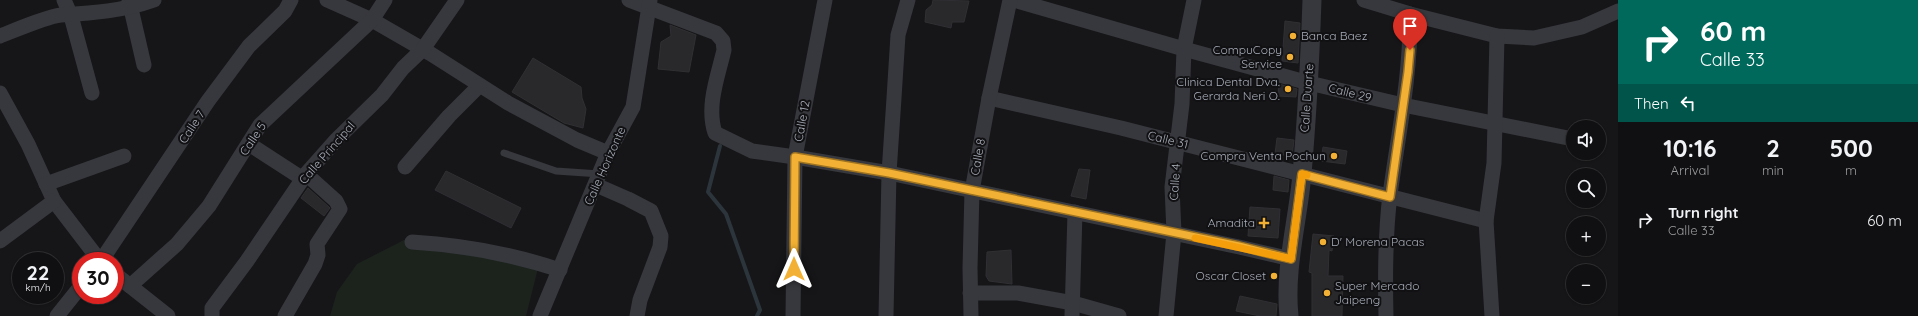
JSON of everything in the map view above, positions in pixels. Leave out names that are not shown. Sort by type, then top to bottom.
[{"type":"street","points":[[64,0],[71,16],[92,93]]},
{"type":"street","points":[[0,36],[60,15],[71,16],[154,0]]},
{"type":"street","name":"Calle 7","points":[[106,252],[249,46],[285,10],[291,0]]},
{"type":"street","points":[[327,0],[372,20],[479,86],[577,140],[608,153]]},
{"type":"street","name":"Calle 5","points":[[130,286],[177,244],[205,211],[260,125],[372,20],[386,0]]},
{"type":"street","name":"Calle Principal","points":[[212,316],[212,308],[305,176],[337,139],[382,95],[404,68],[422,50],[456,0]]},
{"type":"street","points":[[629,0],[650,4],[716,33],[722,41],[724,50],[712,104],[711,121],[714,133],[752,151],[889,173],[1291,259]]},
{"type":"street","name":"Calle 12","points":[[793,316],[795,157],[825,0]]},
{"type":"street","points":[[886,316],[889,173],[898,35],[908,0]]},
{"type":"street","name":"Calle 8","points":[[971,316],[972,191],[988,98],[1010,0]]},
{"type":"street","name":"Calle 29","points":[[1014,0],[1184,49],[1309,82],[1403,105],[1566,137]]},
{"type":"street","name":"Calle 4","points":[[1166,316],[1174,233],[1172,187],[1178,142],[1184,49],[1194,0]]},
{"type":"street","name":"Calle Duarte","points":[[1289,316],[1288,305],[1291,259],[1302,174],[1309,82],[1312,0]]},
{"type":"street","points":[[1364,0],[1410,14],[1498,36],[1534,38],[1582,27],[1618,11]]},
{"type":"street","points":[[130,4],[144,65]]},
{"type":"street","name":"Calle Horizonte","points":[[540,316],[608,153],[633,107],[650,4]]},
{"type":"street","points":[[1386,316],[1385,246],[1390,197],[1408,72],[1410,14]]},
{"type":"street","points":[[1492,316],[1486,221],[1494,163],[1494,122],[1498,36]]},
{"type":"street","points":[[405,167],[449,116],[479,86]]},
{"type":"street","points":[[0,93],[28,144],[54,201],[93,252]]},
{"type":"street","name":"Calle 31","points":[[988,98],[1178,142],[1486,221]]},
{"type":"street","points":[[249,144],[305,176],[336,201],[340,209],[317,244],[318,255],[315,264],[285,316]]},
{"type":"street","points":[[46,184],[124,156]]},
{"type":"street","points":[[598,180],[651,211],[661,236],[660,247],[640,300],[637,316]]},
{"type":"street","points":[[0,241],[54,201]]},
{"type":"street","points":[[1073,309],[1075,212]]},
{"type":"street","points":[[412,242],[446,244],[523,257],[560,270]]},
{"type":"street","points":[[124,281],[161,314]]},
{"type":"street","points":[[970,293],[1018,293],[1073,309],[1119,316]]},
{"type":"street","points":[[57,316],[72,297]]},
{"type":"lane","points":[[504,153],[556,171],[598,180]]},
{"type":"shaded area","points":[[404,240],[433,240],[538,268],[526,316],[330,316],[337,292],[357,264]]},
{"type":"building","points":[[933,0],[969,1],[964,22],[952,22],[951,28],[925,22],[926,10],[932,5]]},
{"type":"building","points":[[1285,21],[1300,23],[1298,63],[1282,61]]},
{"type":"building","points":[[670,25],[696,35],[689,72],[658,69],[661,42],[671,36]]},
{"type":"building","points":[[533,58],[581,87],[582,98],[586,109],[583,128],[564,123],[512,92]]},
{"type":"building","name":"Clinica Dental Dva. Gerarda Neri O.","points":[[1279,84],[1297,89],[1296,97],[1278,96]]},
{"type":"building","points":[[1277,138],[1294,140],[1292,156],[1275,154]]},
{"type":"building","name":"Compra Venta Pochun","points":[[1323,147],[1347,151],[1345,164],[1321,161]]},
{"type":"building","points":[[1079,169],[1090,170],[1086,199],[1071,196]]},
{"type":"building","points":[[446,171],[521,208],[511,228],[435,190]]},
{"type":"building","points":[[1274,176],[1289,180],[1288,192],[1273,190]]},
{"type":"building","points":[[308,188],[330,208],[324,216],[301,198]]},
{"type":"building","name":"Amadita","points":[[1250,207],[1280,209],[1278,238],[1248,236]]},
{"type":"building","points":[[1313,234],[1334,236],[1332,251],[1329,250],[1328,276],[1343,276],[1342,316],[1312,316],[1312,273],[1309,272]]},
{"type":"building","points":[[1011,250],[1012,284],[989,281],[986,276],[987,252]]},
{"type":"building","points":[[1240,296],[1277,304],[1276,316],[1260,316],[1236,311]]},
{"type":"waterway","points":[[720,146],[708,192],[726,214],[760,310],[757,316]]},
{"type":"slow traffic","points":[[1195,238],[1239,246],[1291,259],[1302,174],[1307,175]]},
{"type":"place","name":"Banca Baez","points":[[1293,36]]},
{"type":"place","name":"CompuCopy Service","points":[[1290,57]]},
{"type":"place","name":"Clinica Dental Dva. Gerarda Neri O.","points":[[1288,89]]},
{"type":"place","name":"Compra Venta Pochun","points":[[1334,156]]},
{"type":"place","name":"Amadita","points":[[1264,223]]},
{"type":"place","name":"D' Morena Pacas","points":[[1323,242]]},
{"type":"place","name":"Oscar Closet","points":[[1274,276]]},
{"type":"place","name":"Super Mercado Jaipeng","points":[[1327,293]]},
{"type":"route","points":[[794,269],[795,157],[889,173],[1139,227],[1239,246],[1291,259],[1302,174],[1390,197],[1410,50]]}]
